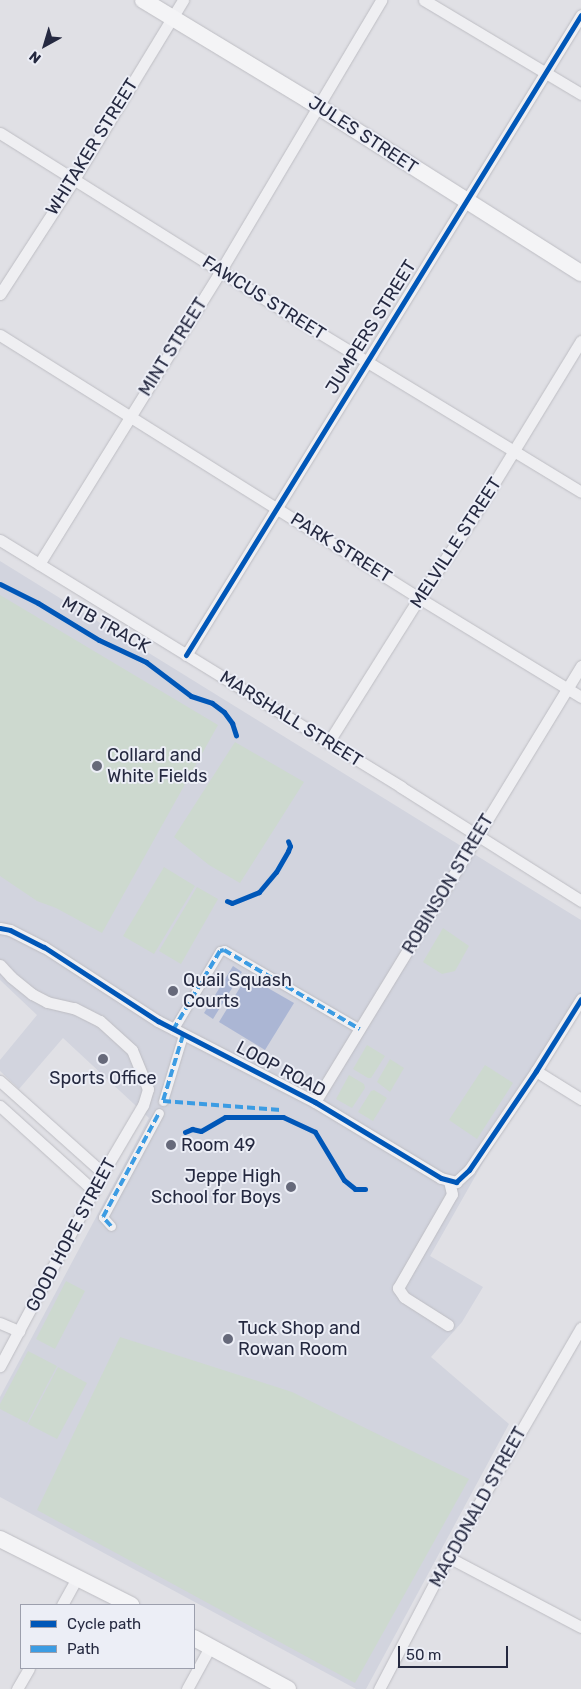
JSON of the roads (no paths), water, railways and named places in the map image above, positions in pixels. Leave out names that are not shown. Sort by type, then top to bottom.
[{"type":"main road","name":"JULES STREET","points":[[143,0],[316,106],[581,273]]},
{"type":"main road","points":[[0,1539],[129,1604]]},
{"type":"main road","points":[[195,1639],[288,1689]]},
{"type":"street","name":"WHITAKER STREET","points":[[0,294],[73,181],[183,0]]},
{"type":"street","name":"MINT STREET","points":[[39,564],[221,270],[316,106],[381,0]]},
{"type":"street","points":[[424,0],[581,94]]},
{"type":"street","name":"JUMPERS STREET","points":[[186,655],[365,361],[581,15]]},
{"type":"street","name":"FAWCUS STREET","points":[[0,134],[365,361],[581,492]]},
{"type":"street","name":"PARK STREET","points":[[0,335],[131,415],[419,598],[581,697]]},
{"type":"street","name":"MELVILLE STREET","points":[[328,743],[514,452],[581,341]]},
{"type":"street","name":"MARSHALL STREET","points":[[0,540],[581,901]]},
{"type":"street","name":"ROBINSON STREET","points":[[315,1102],[581,666]]},
{"type":"street","name":"LOOP ROAD","points":[[0,928],[10,930],[44,947],[178,1032],[315,1102],[448,1181]]},
{"type":"street","points":[[162,1101],[178,1032],[220,951],[224,950],[360,1029]]},
{"type":"street","name":"GOOD HOPE STREET","points":[[0,964],[11,977],[32,994],[47,1002],[74,1008],[100,1021],[132,1050],[148,1089],[143,1105],[103,1173],[0,1366]]},
{"type":"street","points":[[448,1325],[404,1297],[398,1288],[452,1194],[448,1181],[460,1180],[469,1170],[536,1071],[581,999]]},
{"type":"street","points":[[536,1071],[581,1099]]},
{"type":"street","points":[[0,1081],[103,1173]]},
{"type":"street","points":[[0,1106],[94,1191]]},
{"type":"street","points":[[111,1226],[103,1217],[159,1113]]},
{"type":"street","points":[[0,1323],[19,1330]]},
{"type":"street","name":"MACDONALD STREET","points":[[379,1689],[448,1557],[581,1328]]},
{"type":"street","points":[[448,1557],[581,1627]]},
{"type":"street","points":[[63,1604],[77,1578]]},
{"type":"street","points":[[187,1689],[210,1647]]},
{"type":"street","points":[[17,1689],[28,1669]]},
{"type":"water","points":[[233,966],[242,972],[213,1019],[204,1013]]},
{"type":"water","points":[[247,976],[294,1003],[265,1050],[219,1022]]},
{"type":"place","name":"Collard and White Fields","points":[[97,766]]},
{"type":"place","name":"Quail Squash Courts","points":[[173,991]]},
{"type":"place","name":"Sports Office","points":[[103,1059]]},
{"type":"place","name":"Room 49","points":[[171,1145]]},
{"type":"place","name":"Jeppe High School for Boys","points":[[291,1187]]},
{"type":"place","name":"Tuck Shop and Rowan Room","points":[[228,1339]]}]
